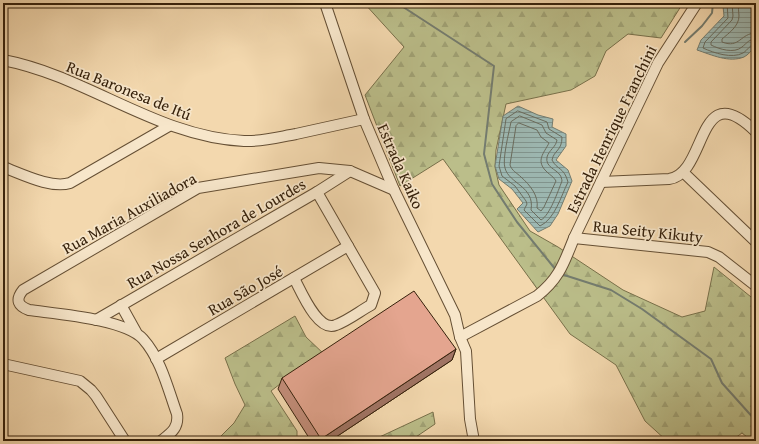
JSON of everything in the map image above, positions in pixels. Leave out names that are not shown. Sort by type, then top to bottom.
[{"type":"street","name":"Estrada Kaiko","points":[[325,3],[364,119],[394,190],[455,315],[460,338],[466,351],[470,419],[474,441]]},
{"type":"street","name":"Estrada Henrique Franchini","points":[[460,338],[537,296],[546,289],[561,270],[574,238],[658,63],[697,3]]},
{"type":"street","name":"Rua Baronesa de Itú","points":[[3,60],[37,69],[169,126],[216,138],[251,141],[277,138],[364,119]]},
{"type":"street","points":[[601,182],[669,179],[676,177],[683,172],[712,121],[719,115],[725,113],[733,115],[756,132]]},
{"type":"street","points":[[3,167],[46,182],[64,185],[169,126]]},
{"type":"street","name":"Rua Maria Auxiliadora","points":[[96,320],[29,310],[23,308],[18,299],[23,290],[198,188],[319,168],[350,171],[394,190]]},
{"type":"street","name":"Rua Nossa Senhora de Lourdes","points":[[96,320],[317,192],[350,171]]},
{"type":"street","points":[[683,172],[756,242]]},
{"type":"street","points":[[294,278],[316,318],[328,326],[335,326],[371,305],[375,293],[317,192]]},
{"type":"street","name":"Rua Seity Kikuty","points":[[574,238],[708,252],[719,257],[756,286]]},
{"type":"street","name":"Rua São José","points":[[156,359],[348,246]]},
{"type":"street","points":[[121,305],[136,332],[156,359],[177,414],[177,425],[174,430],[161,441]]},
{"type":"street","points":[[96,320],[136,332]]},
{"type":"street","points":[[3,364],[80,381],[96,396],[125,441]]},
{"type":"green space","points":[[364,3],[683,3],[661,38],[628,34],[606,51],[595,76],[571,90],[506,104],[496,150],[495,167],[499,185],[530,231],[558,247],[623,290],[682,317],[705,311],[714,267],[756,301],[756,441],[752,441],[742,433],[731,441],[667,441],[645,421],[616,365],[570,334],[443,159],[400,186],[365,95],[404,47]]},
{"type":"green space","points":[[295,316],[306,337],[325,355],[289,377],[271,391],[297,431],[297,441],[216,441],[234,423],[245,405],[225,358]]},
{"type":"green space","points":[[433,412],[435,424],[410,441],[371,441]]},
{"type":"water","points":[[724,3],[756,3],[756,46],[744,57],[738,59],[726,59],[697,50],[701,40],[724,16]]},
{"type":"water","points":[[518,106],[538,115],[553,119],[552,127],[566,134],[566,146],[556,160],[568,170],[572,181],[558,214],[550,226],[538,232],[517,209],[523,203],[512,189],[499,179],[495,166],[503,116]]},
{"type":"building","points":[[414,291],[456,349],[321,439],[282,378]]},
{"type":"waterway","points":[[397,3],[494,66],[484,154],[492,184],[517,222],[556,270]]},
{"type":"waterway","points":[[685,42],[702,26],[712,13],[713,3]]},
{"type":"waterway","points":[[561,274],[611,290],[642,309],[711,359],[722,383],[756,421]]}]
